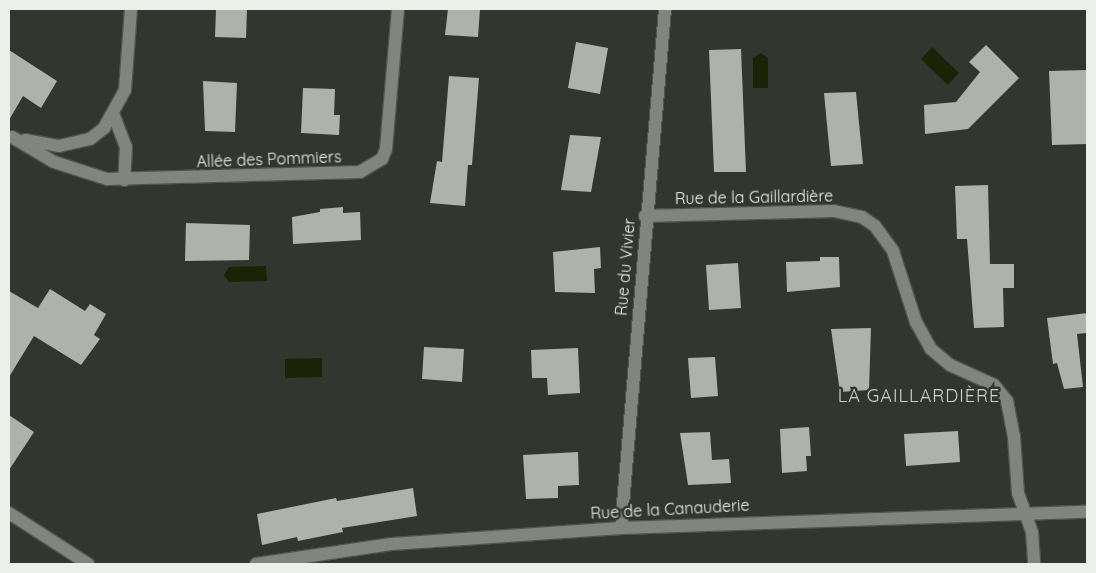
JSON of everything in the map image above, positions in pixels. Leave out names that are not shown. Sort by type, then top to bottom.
[{"type":"street","points":[[11,136],[46,145],[76,144],[90,139],[114,116],[126,84],[131,9]]},
{"type":"street","name":"Allée des Pommiers","points":[[11,136],[76,172],[124,180],[360,172],[370,168],[382,159],[386,150],[398,9]]},
{"type":"street","name":"Rue du Vivier","points":[[621,528],[645,216],[665,9]]},
{"type":"street","points":[[114,116],[126,147],[124,180]]},
{"type":"street","name":"Rue de la Gaillardière","points":[[645,216],[834,211],[862,217],[875,226],[892,251],[916,322],[931,349],[950,365],[994,386],[1007,401],[1022,512],[1032,532],[1034,564]]},
{"type":"street","name":"Rue de la Canauderie","points":[[256,564],[392,544],[621,528],[1022,512],[1087,512]]},
{"type":"street","points":[[9,513],[88,564]]},
{"type":"shaded area","points":[[932,47],[959,73],[948,85],[921,59]]},
{"type":"shaded area","points":[[761,53],[768,58],[768,88],[753,88],[753,58]]},
{"type":"shaded area","points":[[266,266],[267,281],[229,282],[224,275],[229,267]]},
{"type":"shaded area","points":[[322,358],[322,377],[285,378],[285,359]]},
{"type":"building","points":[[216,9],[247,9],[246,38],[215,37]]},
{"type":"building","points":[[448,9],[480,9],[478,37],[445,35]]},
{"type":"building","points":[[576,42],[608,48],[600,94],[568,88]]},
{"type":"building","points":[[986,45],[1019,78],[968,129],[925,134],[924,105],[956,102],[980,72],[969,62]]},
{"type":"building","points":[[741,49],[746,172],[714,172],[709,50]]},
{"type":"building","points":[[9,50],[57,81],[41,108],[23,96],[9,120]]},
{"type":"building","points":[[1087,70],[1087,144],[1052,145],[1049,71]]},
{"type":"building","points":[[449,76],[479,78],[472,165],[468,165],[465,206],[430,203],[437,161],[442,162]]},
{"type":"building","points":[[203,81],[237,83],[235,132],[205,131]]},
{"type":"building","points":[[303,88],[335,89],[334,115],[340,115],[339,135],[301,133]]},
{"type":"building","points":[[856,92],[863,164],[831,166],[824,93]]},
{"type":"building","points":[[570,135],[601,137],[591,192],[561,190]]},
{"type":"building","points":[[988,185],[990,264],[1014,264],[1014,288],[1003,288],[1004,327],[974,328],[967,239],[957,239],[955,186]]},
{"type":"building","points":[[343,207],[343,213],[360,212],[361,240],[293,244],[292,217],[320,212],[320,209]]},
{"type":"building","points":[[186,223],[250,225],[249,260],[185,261]]},
{"type":"building","points":[[600,247],[601,268],[594,269],[595,293],[555,292],[553,252]]},
{"type":"building","points":[[820,257],[839,257],[840,287],[787,292],[786,262],[820,261]]},
{"type":"building","points":[[738,263],[741,308],[709,310],[706,265]]},
{"type":"building","points":[[50,289],[85,311],[90,304],[106,314],[94,335],[100,339],[81,365],[34,336],[9,377],[9,291],[38,308]]},
{"type":"building","points":[[1087,313],[1087,333],[1077,334],[1083,387],[1064,389],[1057,363],[1053,364],[1047,318]]},
{"type":"building","points":[[871,328],[869,390],[840,392],[831,329]]},
{"type":"building","points":[[424,347],[464,349],[462,382],[422,379]]},
{"type":"building","points":[[578,348],[580,393],[548,395],[547,378],[532,378],[531,350]]},
{"type":"building","points":[[715,357],[718,396],[691,398],[688,358]]},
{"type":"building","points":[[9,415],[34,432],[9,470]]},
{"type":"building","points":[[809,427],[811,456],[806,456],[807,471],[782,473],[780,429]]},
{"type":"building","points":[[958,431],[960,462],[906,466],[904,434]]},
{"type":"building","points":[[710,432],[712,460],[729,459],[731,483],[688,485],[680,433]]},
{"type":"building","points":[[578,452],[579,485],[558,486],[558,498],[526,499],[523,455]]},
{"type":"building","points":[[413,488],[417,516],[342,528],[343,532],[298,541],[297,537],[262,545],[257,514],[336,498],[337,501]]},
{"type":"district","name":"LA GAILLARDIÈRE","points":[[919,396]]}]
